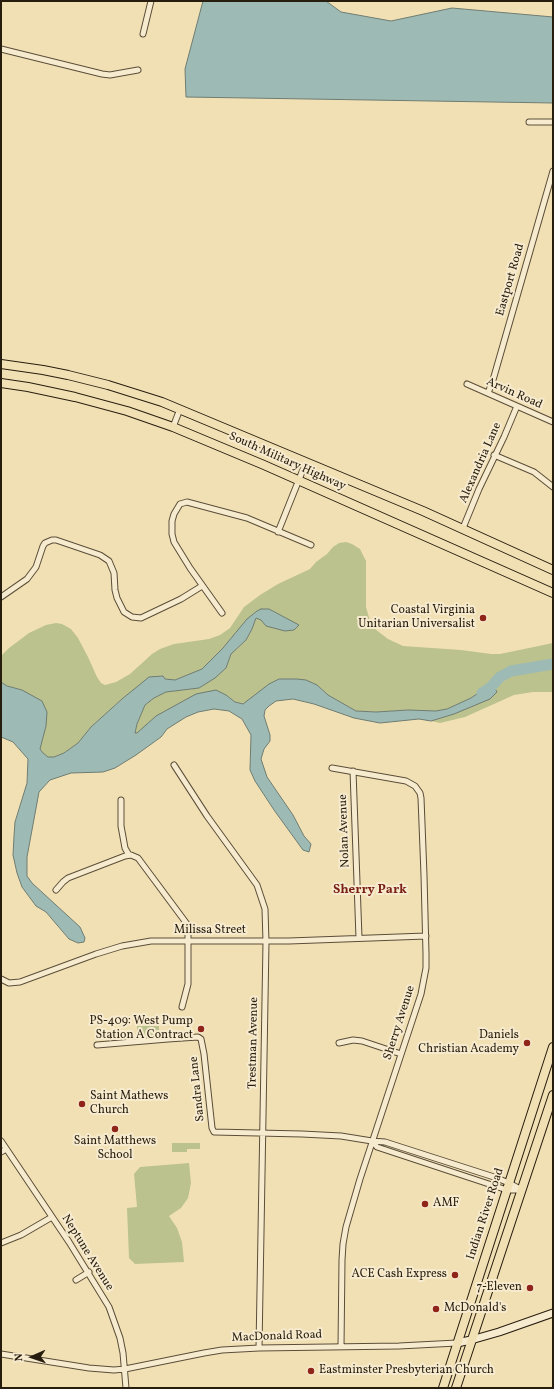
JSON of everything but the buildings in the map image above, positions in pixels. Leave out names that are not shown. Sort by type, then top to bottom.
[{"type":"main road","name":"South Military Highway","points":[[1,364],[43,370],[108,385],[180,409],[463,528],[553,570]]},
{"type":"main road","name":"South Military Highway","points":[[1,383],[85,399],[132,412],[173,427],[553,593]]},
{"type":"main road","name":"Indian River Road","points":[[442,1388],[553,1047]]},
{"type":"main road","points":[[456,1388],[553,1095]]},
{"type":"street","points":[[143,34],[150,1]]},
{"type":"street","points":[[1,49],[102,74],[138,70]]},
{"type":"street","points":[[530,122],[553,122]]},
{"type":"street","name":"Eastport Road","points":[[488,393],[553,171]]},
{"type":"street","name":"Arvin Road","points":[[467,384],[553,422]]},
{"type":"street","name":"Alexandria Lane","points":[[463,528],[517,406]]},
{"type":"street","points":[[173,427],[180,409]]},
{"type":"street","points":[[494,455],[534,472],[553,487]]},
{"type":"street","points":[[278,532],[306,462]]},
{"type":"street","points":[[222,613],[202,586],[174,542],[172,534],[172,521],[180,504],[187,502],[247,518],[311,546]]},
{"type":"street","points":[[1,597],[27,579],[36,567],[43,546],[52,540],[100,555],[109,561],[114,572],[115,590],[119,602],[127,614],[132,617],[141,618],[181,599],[202,586]]},
{"type":"street","name":"Trestman Avenue","points":[[174,766],[207,816],[257,885],[265,909],[266,942],[259,1348]]},
{"type":"street","name":"Sherry Avenue","points":[[332,768],[406,781],[415,786],[420,793],[426,936],[426,968],[423,983],[351,1208],[343,1244],[341,1346]]},
{"type":"street","name":"Nolan Avenue","points":[[353,771],[359,938]]},
{"type":"street","points":[[121,800],[120,826],[125,848],[129,855]]},
{"type":"street","points":[[56,890],[68,878],[129,855],[138,858],[187,924],[189,941],[188,984],[182,1007]]},
{"type":"street","name":"Milissa Street","points":[[1,979],[9,982],[20,982],[96,954],[136,943],[151,941],[266,942],[426,936]]},
{"type":"street","name":"Sandra Lane","points":[[97,1045],[168,1038],[198,1037],[203,1041],[214,1132],[341,1136],[385,1142],[522,1190]]},
{"type":"street","points":[[339,1042],[353,1040],[362,1041],[401,1054]]},
{"type":"street","name":"Neptune Avenue","points":[[1,1141],[89,1272],[109,1307],[120,1338],[125,1369],[126,1388]]},
{"type":"street","points":[[1,1152],[6,1149]]},
{"type":"street","points":[[1,1244],[21,1235],[52,1217]]},
{"type":"street","points":[[76,1280],[89,1272]]},
{"type":"street","name":"MacDonald Road","points":[[1,1354],[101,1370],[125,1369],[204,1352],[259,1348],[399,1346],[457,1343],[471,1340],[553,1313]]},
{"type":"green space","points":[[346,542],[360,549],[366,561],[366,607],[370,621],[375,629],[388,639],[403,646],[461,650],[491,654],[500,654],[553,643],[553,692],[533,692],[514,695],[465,717],[440,723],[431,721],[454,714],[490,685],[471,698],[447,709],[436,711],[408,710],[376,712],[356,711],[328,695],[317,685],[243,704],[235,702],[226,695],[149,722],[137,734],[135,733],[145,705],[154,698],[166,692],[199,688],[226,668],[231,654],[246,640],[256,618],[299,626],[269,609],[257,611],[248,619],[223,648],[202,669],[175,680],[169,680],[165,679],[163,676],[158,676],[122,699],[91,727],[78,743],[64,753],[54,757],[48,757],[40,749],[46,726],[22,690],[7,686],[1,682],[1,656],[29,633],[46,625],[56,623],[62,624],[71,629],[78,638],[101,683],[105,685],[116,682],[130,674],[152,654],[160,649],[174,644],[209,639],[220,635],[230,628],[244,607],[260,595],[278,584],[310,569],[333,547],[339,543]]},
{"type":"green space","points":[[137,1026],[159,1026],[159,1035],[137,1037]]},
{"type":"green space","points":[[172,1143],[200,1143],[200,1149],[187,1149],[187,1152],[172,1152]]},
{"type":"green space","points":[[189,1163],[191,1183],[188,1198],[181,1208],[169,1216],[177,1228],[182,1242],[184,1262],[135,1264],[129,1258],[127,1208],[137,1207],[134,1174],[140,1167]]},
{"type":"water","points":[[203,1],[326,1],[341,12],[391,21],[452,8],[553,17],[553,103],[186,97],[185,69]]},
{"type":"water","points":[[261,609],[269,609],[299,625],[294,630],[285,631],[266,626],[261,620],[256,618],[246,640],[231,654],[226,668],[215,678],[199,688],[166,692],[154,698],[145,705],[135,733],[137,733],[156,716],[196,694],[216,690],[235,702],[243,704],[269,684],[279,679],[306,680],[317,685],[328,695],[356,711],[436,711],[447,709],[471,698],[490,685],[493,685],[497,692],[490,699],[454,714],[431,721],[419,719],[380,723],[354,718],[314,704],[293,699],[276,701],[269,706],[265,710],[264,716],[270,735],[270,741],[264,749],[261,759],[267,777],[293,815],[304,836],[311,844],[309,852],[303,850],[255,781],[250,770],[251,735],[242,719],[229,711],[214,709],[198,712],[186,717],[167,729],[161,737],[136,755],[115,768],[103,772],[71,773],[50,780],[39,792],[27,857],[27,876],[32,883],[80,927],[85,938],[84,942],[78,943],[69,939],[46,912],[36,906],[22,887],[17,873],[13,855],[15,822],[27,783],[28,759],[13,742],[1,737],[1,682],[7,686],[22,690],[42,701],[47,712],[46,726],[40,749],[48,757],[54,757],[64,753],[78,743],[91,727],[149,677],[163,676],[165,679],[175,680],[202,669],[223,648],[247,619]]},
{"type":"waterway","points":[[482,693],[490,688],[500,677],[511,671],[553,664]]},
{"type":"place","name":"Coastal Virginia Unitarian Universalist","points":[[483,618]]},
{"type":"place","name":"PS-409: West Pump Station A Contract","points":[[201,1029]]},
{"type":"place","name":"Daniels Christian Academy","points":[[527,1043]]},
{"type":"place","name":"Saint Mathews Church","points":[[82,1104]]},
{"type":"place","name":"Saint Matthews School","points":[[115,1129]]},
{"type":"place","name":"AMF","points":[[425,1204]]},
{"type":"place","name":"ACE Cash Express","points":[[455,1275]]},
{"type":"place","name":"7-Eleven","points":[[530,1288]]},
{"type":"place","name":"McDonald's","points":[[436,1309]]},
{"type":"place","name":"Eastminster Presbyterian Church","points":[[311,1371]]},
{"type":"district","name":"Sherry Park","points":[[370,891]]}]
